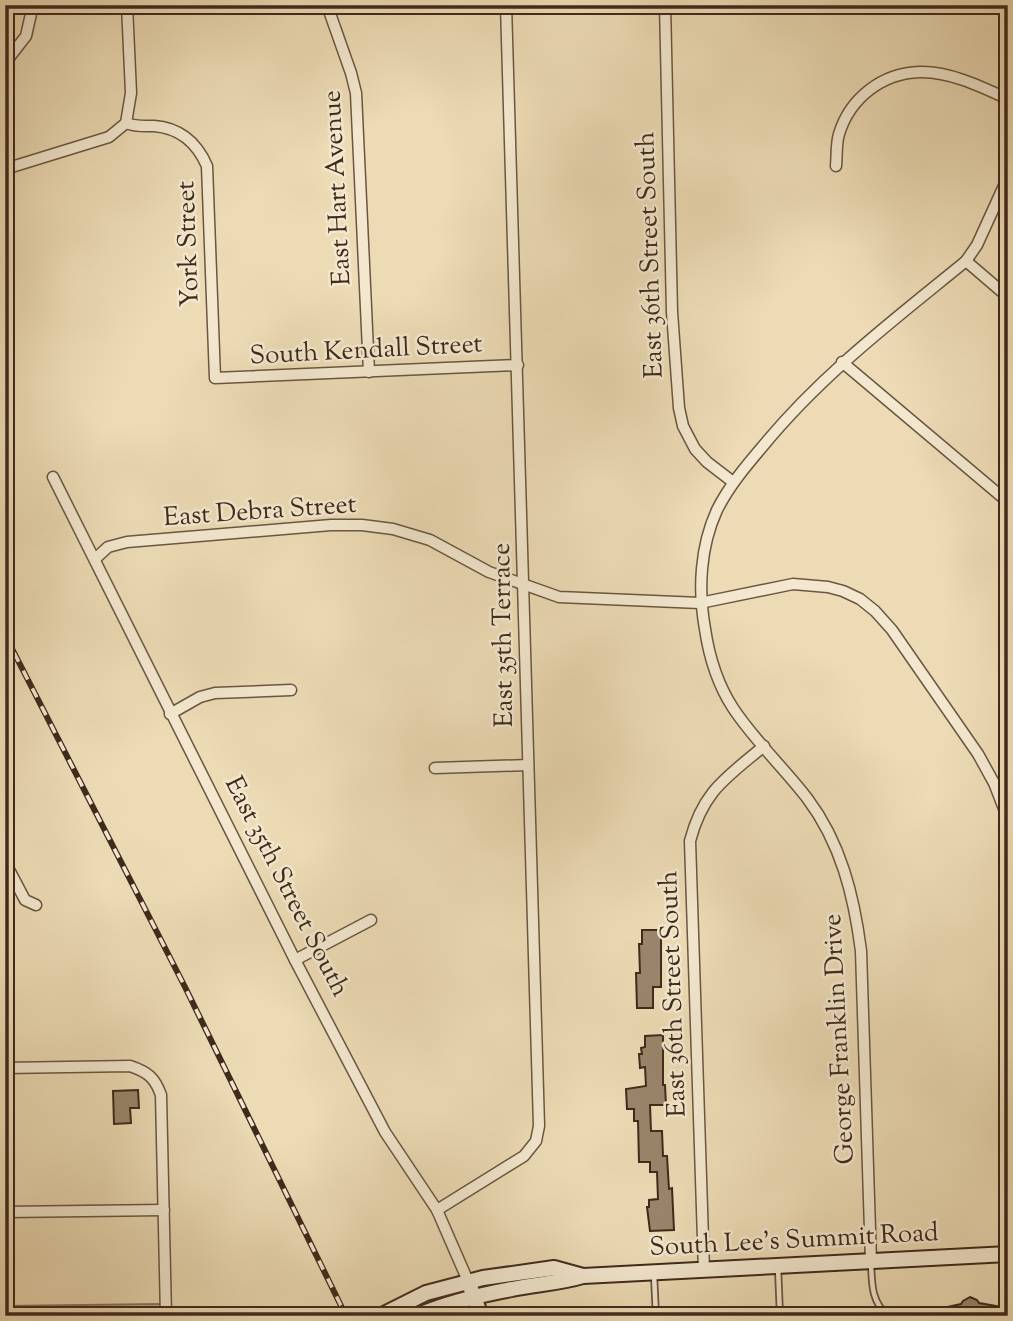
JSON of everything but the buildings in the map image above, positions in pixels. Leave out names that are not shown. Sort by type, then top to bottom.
[{"type":"main road","name":"South Lee's Summit Road","points":[[416,1316],[474,1296],[565,1282],[583,1276],[1008,1254]]},
{"type":"main road","name":"South Lee's Summit Road","points":[[380,1316],[426,1293],[468,1281],[554,1268],[583,1276]]},
{"type":"main road","name":"East 35th Street South","points":[[468,1281],[481,1316]]},
{"type":"street","points":[[5,63],[26,36],[33,5]]},
{"type":"street","points":[[5,169],[109,137],[126,123],[131,93],[127,5]]},
{"type":"street","name":"East Hart Avenue","points":[[327,5],[356,93],[369,372]]},
{"type":"street","name":"East 35th Terrace","points":[[437,1210],[524,1156],[536,1141],[539,1126],[506,5]]},
{"type":"street","name":"East 36th Street South","points":[[665,5],[672,312],[679,408],[683,426],[695,449],[733,482]]},
{"type":"street","points":[[836,166],[838,135],[850,108],[871,87],[898,75],[922,71],[945,75],[1008,99]]},
{"type":"street","name":"York Street","points":[[126,123],[177,131],[194,143],[207,166],[215,379]]},
{"type":"street","name":"George Franklin Drive","points":[[871,1261],[861,951],[855,907],[843,864],[824,824],[808,800],[733,708],[720,684],[708,647],[700,603],[701,578],[706,544],[716,512],[733,482],[782,422],[842,362],[966,261],[977,245],[1008,177]]},
{"type":"street","points":[[966,261],[1008,297]]},
{"type":"street","points":[[842,362],[1008,502]]},
{"type":"street","name":"South Kendall Street","points":[[215,379],[518,365]]},
{"type":"street","name":"East 35th Street South","points":[[53,477],[295,960],[385,1132],[437,1210],[468,1281]]},
{"type":"street","name":"East Debra Street","points":[[95,559],[108,547],[127,542],[362,525],[393,529],[430,540],[489,572],[559,597],[700,603],[793,584],[828,587],[860,599],[892,630],[970,743],[993,783],[1008,818]]},
{"type":"street","points":[[170,713],[200,697],[215,693],[291,690]]},
{"type":"street","name":"East 36th Street South","points":[[704,1270],[690,841],[696,816],[709,794],[764,746]]},
{"type":"street","points":[[435,768],[528,765]]},
{"type":"street","points":[[5,862],[25,900],[36,905]]},
{"type":"street","points":[[295,960],[372,920]]},
{"type":"street","points":[[5,1068],[130,1066],[145,1071],[156,1081],[161,1095],[166,1316]]},
{"type":"street","points":[[5,1212],[164,1210]]},
{"type":"lane","points":[[871,1261],[873,1292],[877,1306],[888,1316]]},
{"type":"lane","points":[[778,1266],[780,1316]]},
{"type":"lane","points":[[654,1273],[656,1316]]},
{"type":"shaded area","points":[[161,1304],[161,1316],[5,1316],[5,1306]]},
{"type":"railway","points":[[5,635],[185,987],[346,1316]]}]
